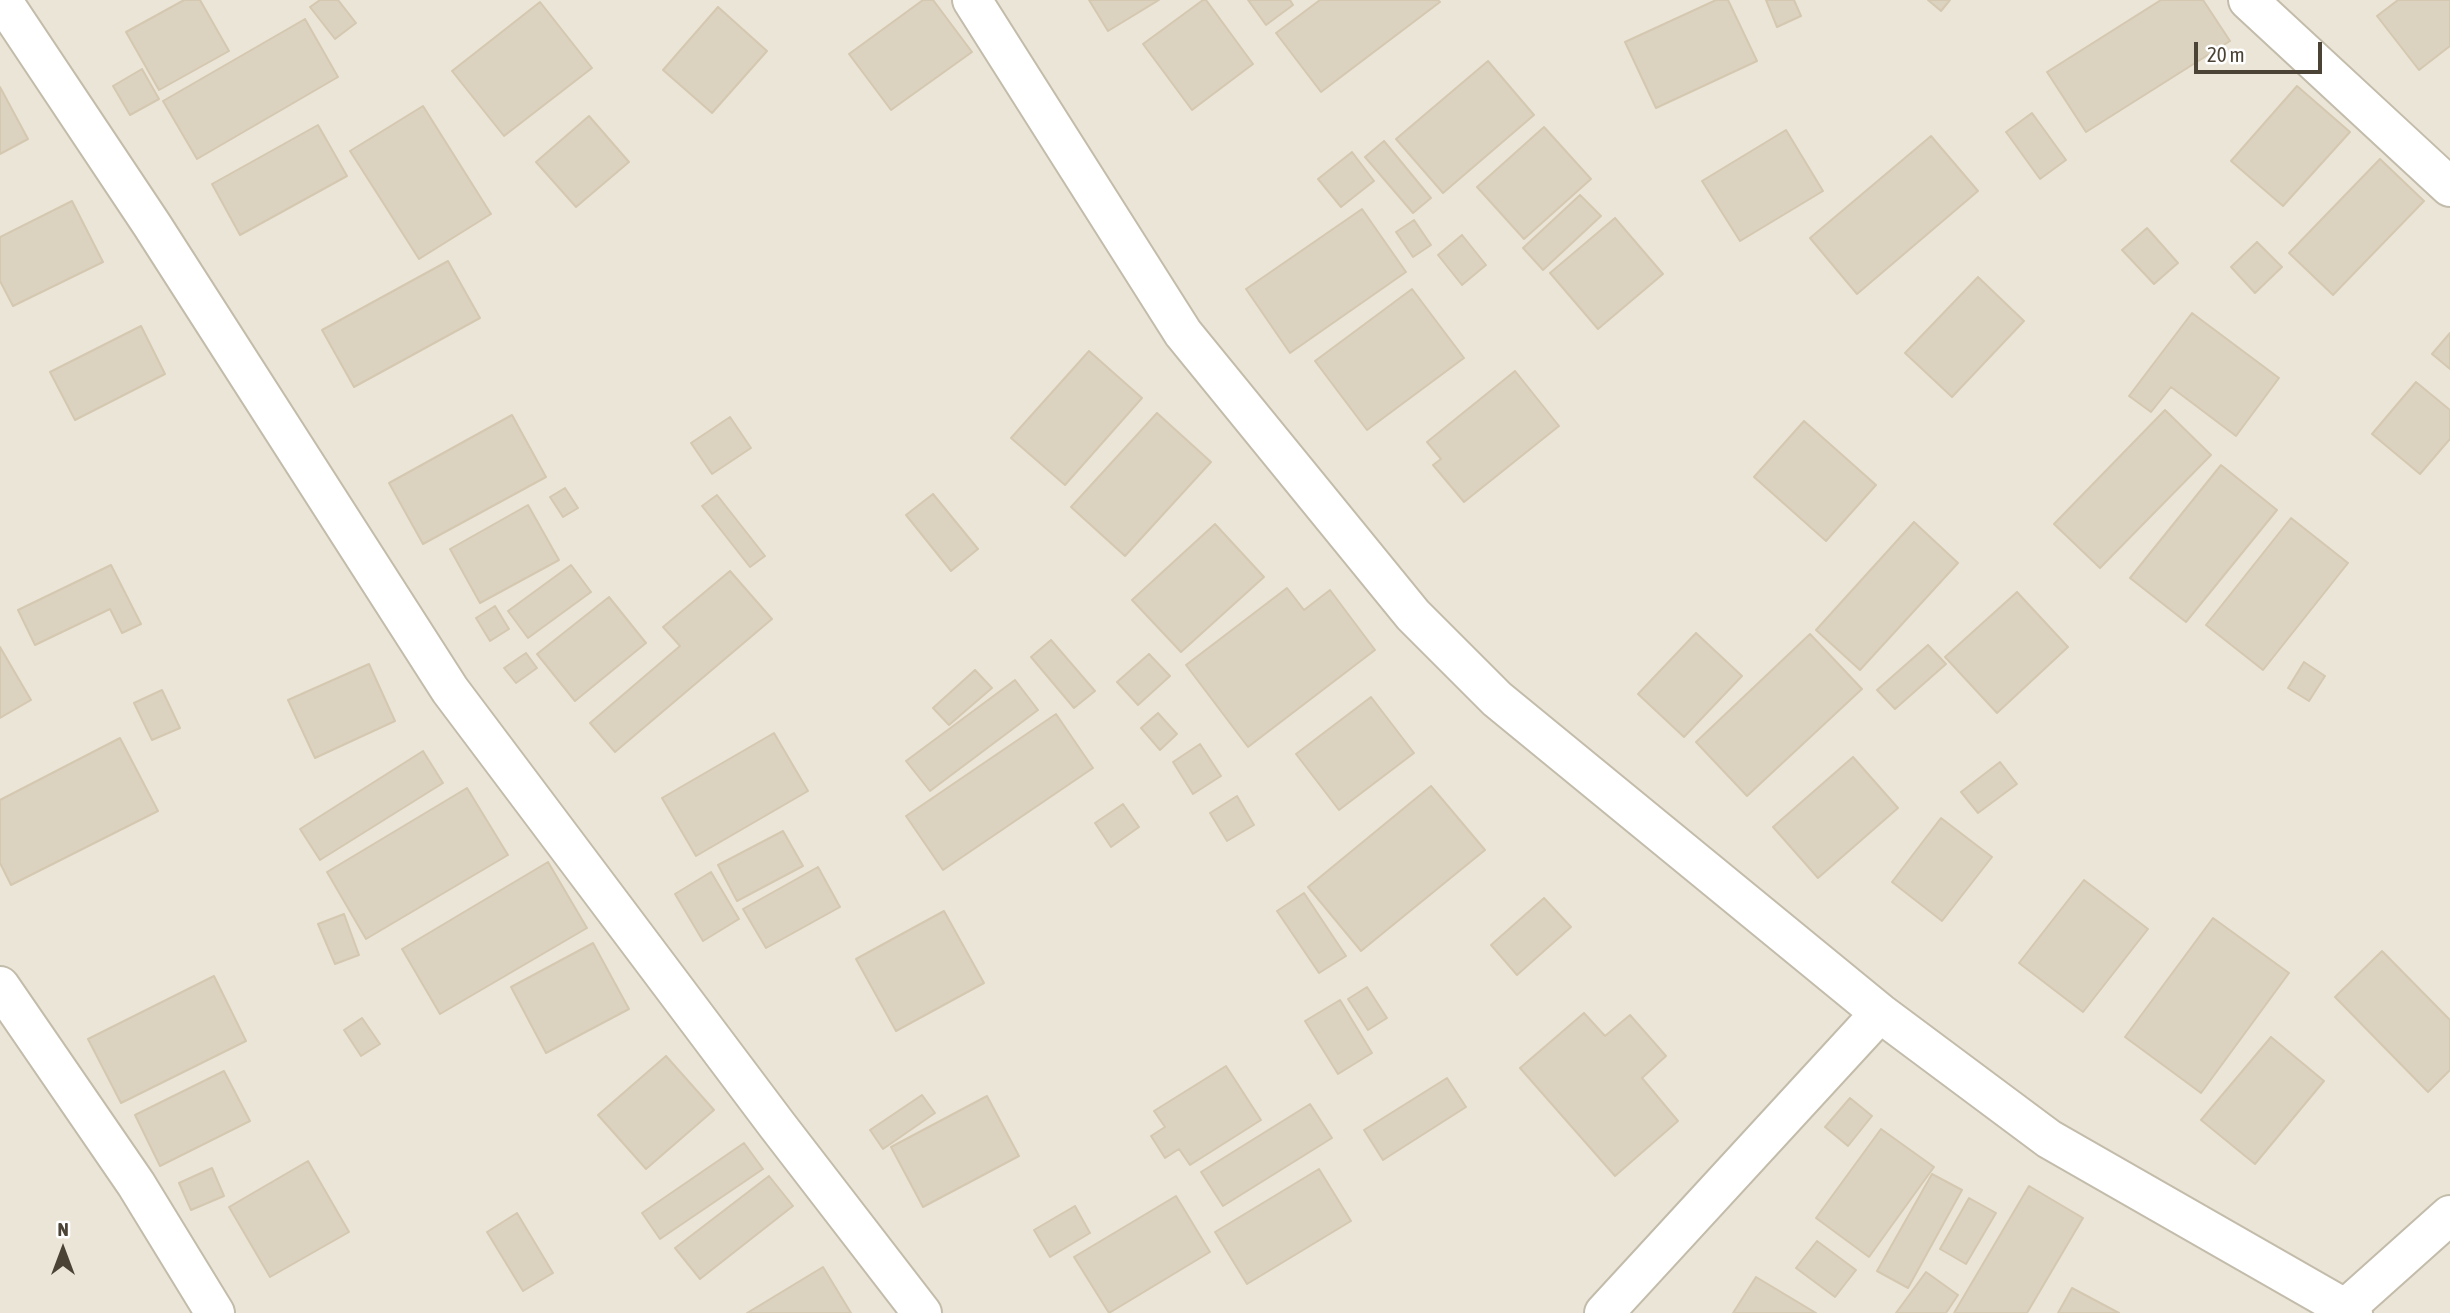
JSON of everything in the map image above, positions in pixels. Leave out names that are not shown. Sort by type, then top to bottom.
[{"type":"street","points":[[2,0],[152,225],[450,690],[922,1313]]},
{"type":"street","points":[[971,0],[1183,333],[1413,615],[1497,699],[1880,1013],[2049,1139],[2348,1311],[2450,1215]]},
{"type":"street","points":[[2248,0],[2450,187]]},
{"type":"street","points":[[0,986],[136,1184],[215,1313]]},
{"type":"street","points":[[1604,1313],[1880,1013]]},
{"type":"shaded area","points":[[0,0],[2450,0],[2450,1313],[0,1313]]},
{"type":"building","points":[[184,0],[200,0],[229,51],[159,90],[126,32]]},
{"type":"building","points":[[320,0],[338,0],[356,23],[335,39],[310,7]]},
{"type":"building","points":[[923,0],[933,0],[972,52],[891,110],[849,54]]},
{"type":"building","points":[[1089,0],[1159,0],[1108,31]]},
{"type":"building","points":[[1206,0],[1253,64],[1192,110],[1143,44]]},
{"type":"building","points":[[1248,0],[1290,0],[1293,5],[1266,25]]},
{"type":"building","points":[[1320,0],[1440,2],[1321,92],[1276,33]]},
{"type":"building","points":[[1716,0],[1728,0],[1757,61],[1656,108],[1625,42]]},
{"type":"building","points":[[1766,0],[1794,0],[1801,16],[1777,27]]},
{"type":"building","points":[[1928,0],[1950,0],[1941,11]]},
{"type":"building","points":[[2161,0],[2203,0],[2230,41],[2086,132],[2047,72]]},
{"type":"building","points":[[2398,0],[2450,0],[2450,46],[2419,70],[2377,16]]},
{"type":"building","points":[[540,2],[592,68],[504,136],[452,71]]},
{"type":"building","points":[[718,7],[767,51],[712,113],[663,70]]},
{"type":"building","points":[[305,19],[338,77],[197,159],[163,101]]},
{"type":"building","points":[[1488,61],[1534,115],[1443,193],[1396,139]]},
{"type":"building","points":[[142,69],[159,99],[130,115],[113,86]]},
{"type":"building","points":[[2297,86],[2350,132],[2283,206],[2231,161]]},
{"type":"building","points":[[0,87],[28,139],[0,154]]},
{"type":"building","points":[[423,106],[491,214],[419,259],[350,151]]},
{"type":"building","points":[[2032,113],[2066,160],[2040,179],[2006,132]]},
{"type":"building","points":[[589,116],[629,162],[576,207],[536,162]]},
{"type":"building","points":[[318,125],[347,176],[240,235],[212,184]]},
{"type":"building","points":[[1544,127],[1591,179],[1524,239],[1477,187]]},
{"type":"building","points":[[1786,130],[1823,191],[1740,241],[1702,181]]},
{"type":"building","points":[[1931,136],[1978,191],[1857,294],[1810,238]]},
{"type":"building","points":[[1384,141],[1431,198],[1413,213],[1365,157]]},
{"type":"building","points":[[1352,152],[1374,181],[1341,207],[1318,179]]},
{"type":"building","points":[[2380,159],[2424,201],[2333,295],[2289,253]]},
{"type":"building","points":[[1580,195],[1601,216],[1543,270],[1523,248]]},
{"type":"building","points":[[72,201],[103,262],[13,306],[0,281],[0,237]]},
{"type":"building","points":[[1362,209],[1406,272],[1290,353],[1246,289]]},
{"type":"building","points":[[1615,218],[1663,274],[1598,329],[1550,273]]},
{"type":"building","points":[[1414,220],[1431,245],[1413,257],[1396,232]]},
{"type":"building","points":[[2147,228],[2178,263],[2154,284],[2122,250]]},
{"type":"building","points":[[1462,235],[1486,265],[1462,285],[1438,255]]},
{"type":"building","points":[[2257,242],[2282,267],[2255,293],[2231,267]]},
{"type":"building","points":[[448,261],[480,318],[354,387],[322,330]]},
{"type":"building","points":[[1978,277],[2024,321],[1952,397],[1905,353]]},
{"type":"building","points":[[1412,289],[1464,358],[1367,430],[1315,361]]},
{"type":"building","points":[[2192,313],[2279,378],[2236,436],[2171,387],[2151,412],[2129,396]]},
{"type":"building","points":[[141,326],[165,374],[75,420],[50,372]]},
{"type":"building","points":[[2450,333],[2450,369],[2432,354]]},
{"type":"building","points":[[1089,351],[1142,398],[1065,485],[1011,438]]},
{"type":"building","points":[[1515,371],[1559,426],[1464,502],[1433,465],[1441,459],[1427,442]]},
{"type":"building","points":[[2416,382],[2450,410],[2450,439],[2420,474],[2372,434]]},
{"type":"building","points":[[2165,410],[2211,455],[2100,568],[2054,524]]},
{"type":"building","points":[[1157,413],[1211,462],[1125,556],[1071,507]]},
{"type":"building","points":[[512,415],[546,477],[423,544],[389,483]]},
{"type":"building","points":[[730,417],[751,448],[712,474],[691,443]]},
{"type":"building","points":[[1804,421],[1876,485],[1826,541],[1754,477]]},
{"type":"building","points":[[2221,465],[2277,510],[2186,622],[2130,578]]},
{"type":"building","points":[[565,488],[578,508],[563,517],[550,497]]},
{"type":"building","points":[[933,494],[978,549],[951,571],[906,515]]},
{"type":"building","points":[[717,495],[765,556],[750,567],[702,506]]},
{"type":"building","points":[[528,505],[559,560],[480,603],[450,549]]},
{"type":"building","points":[[2291,518],[2348,563],[2263,670],[2206,625]]},
{"type":"building","points":[[1914,522],[1958,563],[1860,670],[1816,630]]},
{"type":"building","points":[[1215,524],[1264,577],[1181,652],[1132,600]]},
{"type":"building","points":[[111,565],[141,624],[122,633],[110,609],[35,645],[18,610]]},
{"type":"building","points":[[571,565],[591,592],[528,638],[508,611]]},
{"type":"building","points":[[730,571],[772,619],[615,752],[590,723],[680,646],[663,627]]},
{"type":"building","points":[[1287,588],[1304,610],[1330,590],[1375,650],[1248,747],[1186,665]]},
{"type":"building","points":[[2017,592],[2068,647],[1997,713],[1945,657]]},
{"type":"building","points":[[609,597],[646,643],[575,701],[537,654]]},
{"type":"building","points":[[495,606],[509,629],[490,641],[476,618]]},
{"type":"building","points":[[1696,633],[1742,676],[1684,737],[1638,694]]},
{"type":"building","points":[[1810,634],[1862,689],[1747,796],[1696,742]]},
{"type":"building","points":[[1051,640],[1095,691],[1074,708],[1031,657]]},
{"type":"building","points":[[1928,645],[1946,664],[1895,709],[1877,690]]},
{"type":"building","points":[[0,647],[31,700],[0,718]]},
{"type":"building","points":[[526,653],[537,668],[516,683],[504,668]]},
{"type":"building","points":[[1149,654],[1170,676],[1138,705],[1117,682]]},
{"type":"building","points":[[2304,662],[2325,676],[2309,701],[2288,688]]},
{"type":"building","points":[[369,664],[395,721],[315,758],[288,700]]},
{"type":"building","points":[[975,670],[992,688],[949,725],[933,708]]},
{"type":"building","points":[[1015,680],[1038,710],[930,791],[906,761]]},
{"type":"building","points":[[162,690],[180,728],[152,740],[134,703]]},
{"type":"building","points":[[1371,697],[1414,753],[1339,810],[1296,754]]},
{"type":"building","points":[[1158,713],[1177,734],[1160,750],[1141,728]]},
{"type":"building","points":[[1056,714],[1093,768],[943,870],[906,816]]},
{"type":"building","points":[[774,733],[808,791],[696,856],[662,798]]},
{"type":"building","points":[[120,738],[158,811],[11,885],[0,863],[0,800]]},
{"type":"building","points":[[1200,744],[1221,776],[1193,794],[1173,762]]},
{"type":"building","points":[[423,751],[443,783],[320,860],[300,829]]},
{"type":"building","points":[[1853,757],[1898,808],[1818,878],[1773,827]]},
{"type":"building","points":[[2000,762],[2017,784],[1978,813],[1961,792]]},
{"type":"building","points":[[1431,786],[1485,850],[1361,951],[1308,887]]},
{"type":"building","points":[[467,788],[508,855],[366,939],[327,872]]},
{"type":"building","points":[[1237,796],[1254,825],[1227,841],[1210,813]]},
{"type":"building","points":[[1123,804],[1139,827],[1111,847],[1095,823]]},
{"type":"building","points":[[1941,818],[1992,857],[1942,921],[1892,882]]},
{"type":"building","points":[[783,831],[803,866],[737,901],[718,865]]},
{"type":"building","points":[[548,862],[587,928],[440,1014],[402,949]]},
{"type":"building","points":[[818,867],[840,907],[766,948],[743,909]]},
{"type":"building","points":[[711,872],[739,919],[703,941],[675,894]]},
{"type":"building","points":[[2084,880],[2148,929],[2083,1012],[2019,963]]},
{"type":"building","points":[[1304,893],[1346,956],[1319,973],[1277,911]]},
{"type":"building","points":[[1544,898],[1571,927],[1517,975],[1491,945]]},
{"type":"building","points":[[944,911],[984,983],[896,1031],[856,959]]},
{"type":"building","points":[[344,914],[359,955],[335,964],[318,924]]},
{"type":"building","points":[[2213,918],[2289,973],[2201,1093],[2125,1037]]},
{"type":"building","points":[[593,943],[629,1009],[546,1053],[511,987]]},
{"type":"building","points":[[2382,951],[2450,1020],[2450,1070],[2428,1092],[2335,997]]},
{"type":"building","points":[[214,976],[246,1041],[121,1103],[88,1039]]},
{"type":"building","points":[[1367,987],[1387,1018],[1368,1030],[1348,999]]},
{"type":"building","points":[[1340,1000],[1372,1053],[1338,1074],[1305,1021]]},
{"type":"building","points":[[1584,1013],[1605,1036],[1630,1015],[1666,1056],[1642,1078],[1678,1121],[1615,1176],[1520,1068]]},
{"type":"building","points":[[362,1018],[380,1044],[361,1056],[344,1030]]},
{"type":"building","points":[[2271,1037],[2324,1081],[2255,1164],[2201,1120]]},
{"type":"building","points":[[666,1056],[714,1110],[646,1169],[598,1115]]},
{"type":"building","points":[[1226,1066],[1261,1120],[1190,1165],[1179,1149],[1165,1158],[1151,1136],[1165,1127],[1154,1111]]},
{"type":"building","points":[[224,1071],[250,1121],[160,1166],[135,1115]]},
{"type":"building","points":[[1447,1078],[1466,1107],[1383,1160],[1364,1130]]},
{"type":"building","points":[[922,1095],[935,1113],[883,1149],[870,1130]]},
{"type":"building","points":[[987,1096],[1019,1156],[923,1207],[891,1147]]},
{"type":"building","points":[[1850,1098],[1872,1116],[1848,1146],[1825,1127]]},
{"type":"building","points":[[1310,1104],[1332,1138],[1223,1206],[1201,1172]]},
{"type":"building","points":[[1881,1129],[1934,1167],[1869,1257],[1816,1218]]},
{"type":"building","points":[[744,1143],[763,1169],[660,1239],[642,1213]]},
{"type":"building","points":[[308,1161],[349,1232],[270,1277],[229,1207]]},
{"type":"building","points":[[212,1168],[224,1196],[191,1210],[179,1183]]},
{"type":"building","points":[[1319,1169],[1351,1221],[1247,1284],[1215,1232]]},
{"type":"building","points":[[1932,1174],[1962,1190],[1908,1288],[1877,1271]]},
{"type":"building","points":[[769,1176],[793,1206],[700,1279],[675,1248]]},
{"type":"building","points":[[2029,1186],[2083,1218],[2027,1313],[1954,1313]]},
{"type":"building","points":[[1176,1196],[1210,1252],[1109,1313],[1074,1257]]},
{"type":"building","points":[[1969,1198],[1996,1213],[1966,1264],[1940,1249]]},
{"type":"building","points":[[1075,1206],[1090,1233],[1050,1257],[1034,1230]]},
{"type":"building","points":[[517,1213],[553,1273],[523,1291],[487,1232]]},
{"type":"building","points":[[1817,1241],[1856,1270],[1835,1297],[1796,1268]]},
{"type":"building","points":[[823,1267],[851,1313],[747,1313]]},
{"type":"building","points":[[1926,1272],[1958,1295],[1946,1313],[1896,1313]]},
{"type":"building","points":[[1756,1277],[1816,1313],[1733,1313]]},
{"type":"building","points":[[2072,1288],[2119,1313],[2058,1313]]}]
